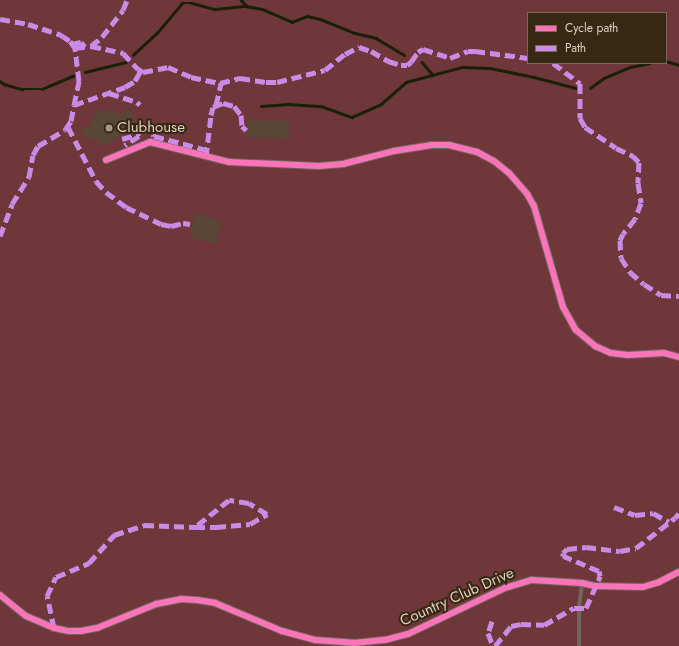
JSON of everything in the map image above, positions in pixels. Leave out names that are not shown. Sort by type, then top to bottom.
[{"type":"street","points":[[106,160],[150,142],[216,160],[328,166],[343,164],[394,151],[431,145],[449,145],[477,152],[494,161],[509,173],[527,194],[534,206],[563,307],[576,330],[595,346],[611,353],[628,355],[664,353],[679,357]]},
{"type":"street","name":"Country Club Drive","points":[[0,595],[26,616],[54,628],[68,631],[81,631],[97,628],[156,604],[181,600],[197,600],[215,603],[282,631],[315,640],[354,643],[385,640],[408,634],[505,588],[521,582],[532,580],[582,583],[595,586],[643,587],[659,582],[679,572]]},
{"type":"lane","points":[[579,646],[579,608],[582,583]]},
{"type":"shaded area","points":[[0,0],[679,0],[679,646],[0,646]]},
{"type":"building","name":"Clubhouse","points":[[104,109],[105,112],[114,109],[116,115],[130,109],[136,124],[123,130],[125,133],[113,140],[112,143],[110,142],[109,146],[81,134],[84,127],[89,129],[95,113]]},
{"type":"building","points":[[247,120],[290,121],[289,139],[247,137]]},
{"type":"building","points":[[195,214],[222,221],[216,244],[190,237]]},
{"type":"waterway","points":[[241,0],[246,5]]},
{"type":"waterway","points":[[133,55],[157,33],[182,3],[192,3],[215,9],[246,6],[262,9],[292,22],[307,16],[320,19],[355,33],[376,38],[404,55]]},
{"type":"waterway","points":[[667,61],[679,65]]},
{"type":"waterway","points":[[85,72],[126,62]]},
{"type":"waterway","points":[[422,62],[433,75]]},
{"type":"waterway","points":[[590,88],[604,78],[630,67],[645,64]]},
{"type":"waterway","points":[[261,106],[289,104],[321,106],[352,117],[381,104],[406,82],[462,67],[490,68],[534,77],[576,88]]},
{"type":"waterway","points":[[0,81],[4,84],[22,89],[42,89],[73,76]]},
{"type":"marked path","points":[[91,46],[102,37],[123,10],[127,0]]},
{"type":"marked path","points":[[0,19],[28,24],[61,35],[70,41],[75,48],[91,46],[123,53],[138,69],[143,72],[168,67],[191,77],[220,83],[240,78],[277,82],[325,70],[345,54],[359,47],[371,51],[388,61],[401,65],[407,65],[418,52],[423,49],[450,58],[468,51],[527,58]]},
{"type":"marked path","points":[[72,44],[81,42],[85,47]]},
{"type":"marked path","points":[[74,105],[79,81],[75,48]]},
{"type":"marked path","points":[[554,64],[580,83],[580,118],[585,127],[616,148],[633,156],[639,162],[638,183],[641,203],[635,219],[620,240],[621,258],[630,272],[644,284],[661,295],[679,296]]},
{"type":"marked path","points":[[0,236],[12,204],[29,177],[33,155],[38,146],[65,130],[71,121],[74,105],[125,87],[135,81],[141,70]]},
{"type":"marked path","points":[[216,105],[221,83]]},
{"type":"marked path","points":[[109,93],[137,102],[140,105]]},
{"type":"marked path","points":[[206,157],[213,107],[223,103],[234,106],[241,115],[242,126],[246,130]]},
{"type":"marked path","points":[[68,127],[96,181],[106,192],[126,207],[161,224],[171,226],[183,223],[190,224]]},
{"type":"marked path","points":[[122,139],[138,134],[139,136],[125,145]]},
{"type":"marked path","points":[[153,134],[154,136],[207,150]]},
{"type":"marked path","points":[[54,628],[47,596],[56,577],[89,563],[114,535],[144,525],[195,527],[216,527],[250,524],[267,514],[249,503],[229,500],[195,527]]},
{"type":"marked path","points":[[614,507],[635,515],[653,513],[669,522]]},
{"type":"marked path","points":[[495,646],[511,626],[521,624],[544,625],[574,608],[586,608],[600,576],[599,571],[563,556],[563,553],[567,549],[586,547],[620,551],[636,548],[675,518],[679,513]]},
{"type":"marked path","points":[[492,621],[488,633],[493,646]]},
{"type":"cycle path","points":[[106,160],[150,142],[229,162],[319,166],[343,164],[394,151],[431,145],[449,145],[477,152],[494,161],[509,173],[527,194],[534,206],[563,307],[576,330],[595,346],[611,353],[628,355],[664,353],[679,357]]},
{"type":"cycle path","points":[[0,595],[26,616],[54,628],[68,631],[81,631],[97,628],[156,604],[181,599],[215,603],[282,631],[315,640],[354,643],[385,640],[408,634],[505,588],[532,580],[582,583],[595,586],[643,587],[659,582],[679,572]]},
{"type":"place","name":"Clubhouse","points":[[109,128]]}]
